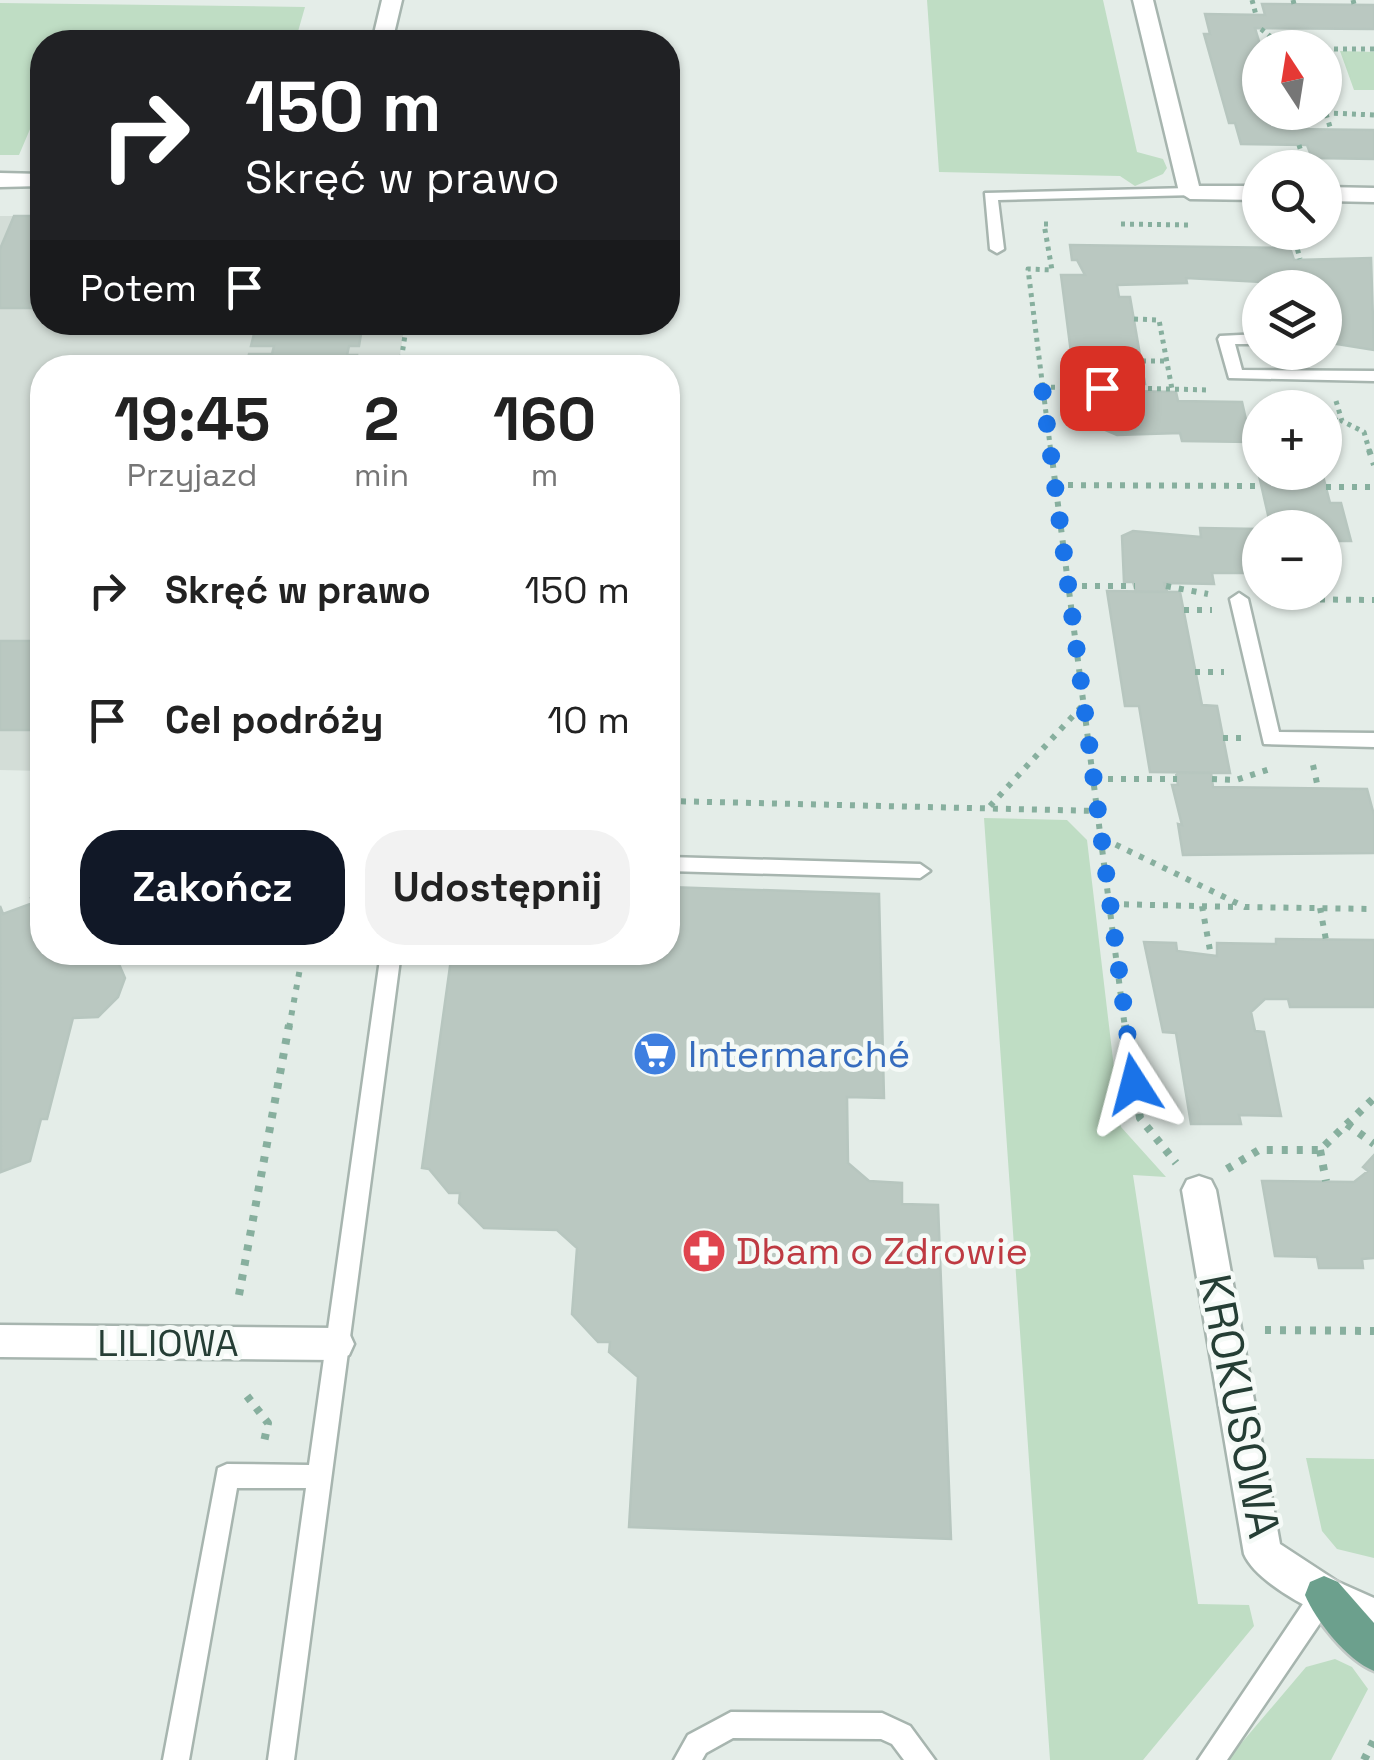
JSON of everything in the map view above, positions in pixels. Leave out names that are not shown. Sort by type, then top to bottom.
[{"type":"main road","points":[[1324,1596],[1374,1652]]},
{"type":"street","points":[[385,30],[392,0]]},
{"type":"street","points":[[1142,0],[1190,192],[1242,193]]},
{"type":"street","points":[[0,180],[30,180]]},
{"type":"street","points":[[1342,194],[1374,195]]},
{"type":"street","name":"KROKUSOWA","points":[[1201,1180],[1264,1554],[1324,1596],[1374,1618]]},
{"type":"street","name":"LILIOWA","points":[[0,1342],[336,1344]]},
{"type":"street","points":[[1324,1596],[1374,1590]]},
{"type":"lane","points":[[997,250],[990,196],[1190,192]]},
{"type":"lane","points":[[1242,339],[1226,339],[1235,375],[1374,376]]},
{"type":"lane","points":[[1228,602],[1270,740],[1374,740]]},
{"type":"lane","points":[[680,864],[920,871]]},
{"type":"lane","points":[[281,1760],[389,965]]},
{"type":"lane","points":[[176,1760],[227,1476],[318,1478]]},
{"type":"lane","points":[[1211,1760],[1324,1596]]},
{"type":"lane","points":[[687,1760],[696,1744],[731,1725],[882,1726],[901,1735],[922,1760]]},
{"type":"path","points":[[1252,0],[1256,14]]},
{"type":"path","points":[[1342,49],[1374,49]]},
{"type":"path","points":[[1342,114],[1374,115]]},
{"type":"path","points":[[1299,144],[1301,150]]},
{"type":"path","points":[[1058,224],[1044,224],[1052,270],[1028,270],[1140,1118],[1201,1180],[1259,1150],[1320,1150],[1374,1098]]},
{"type":"path","points":[[1106,224],[1202,225]]},
{"type":"path","points":[[1297,250],[1300,259]]},
{"type":"path","points":[[1134,320],[1158,320],[1172,389]]},
{"type":"path","points":[[1142,361],[1166,361]]},
{"type":"path","points":[[1042,387],[1102,388]]},
{"type":"path","points":[[1342,421],[1364,432],[1374,465]]},
{"type":"path","points":[[1055,484],[1242,486]]},
{"type":"path","points":[[1342,486],[1374,487]]},
{"type":"path","points":[[1068,586],[1134,586]]},
{"type":"path","points":[[1166,586],[1186,587],[1228,602]]},
{"type":"path","points":[[1184,610],[1228,602],[1374,600]]},
{"type":"path","points":[[1195,672],[1237,672]]},
{"type":"path","points":[[989,807],[1084,704]]},
{"type":"path","points":[[1094,779],[1176,780]]},
{"type":"path","points":[[680,801],[1099,810]]},
{"type":"path","points":[[1103,839],[1244,907]]},
{"type":"path","points":[[1111,904],[1374,909]]},
{"type":"path","points":[[1202,906],[1211,956]]},
{"type":"path","points":[[1320,908],[1326,940]]},
{"type":"path","points":[[239,1295],[301,965]]},
{"type":"path","points":[[1346,1124],[1374,1144]]},
{"type":"path","points":[[1320,1150],[1326,1181]]},
{"type":"path","points":[[1248,1330],[1374,1331]]},
{"type":"path","points":[[1364,1760],[1374,1740]]},
{"type":"shaded area","points":[[0,216],[30,216],[30,335],[403,335],[400,355],[30,355],[30,771],[0,770]]},
{"type":"green space","points":[[927,0],[1103,0],[1137,152],[1163,159],[1167,168],[1163,174],[1135,186],[1120,176],[939,172]]},
{"type":"green space","points":[[0,3],[305,7],[298,30],[30,30],[30,129],[19,155],[0,155]]},
{"type":"green space","points":[[1342,51],[1374,52],[1374,90],[1354,90]]},
{"type":"green space","points":[[984,818],[1067,820],[1087,840],[1121,1127],[1166,1177],[1133,1175],[1198,1604],[1249,1605],[1254,1626],[1143,1760],[1050,1760]]},
{"type":"green space","points":[[1306,1458],[1374,1459],[1374,1558],[1337,1549],[1322,1531]]},
{"type":"green space","points":[[1335,1659],[1352,1667],[1368,1689],[1331,1760],[1227,1760],[1306,1667]]},
{"type":"building","points":[[1262,4],[1374,5],[1374,29],[1242,30],[1242,130],[1374,130],[1374,159],[1342,158],[1342,150],[1309,150],[1307,145],[1241,144],[1235,123],[1229,123],[1204,34],[1210,34],[1205,14],[1265,15]]},
{"type":"building","points":[[14,216],[30,216],[30,308],[0,308],[0,249]]},
{"type":"building","points":[[1070,245],[1291,250],[1294,260],[1371,258],[1374,350],[1342,345],[1342,270],[1242,270],[1242,281],[1186,278],[1187,283],[1117,285],[1119,297],[1130,297],[1145,384],[1075,384],[1061,275],[1085,275],[1077,260],[1072,260]]},
{"type":"building","points":[[254,335],[361,335],[359,346],[349,346],[347,355],[249,355],[272,354],[274,346],[251,346]]},
{"type":"building","points":[[1102,384],[1130,384],[1130,391],[1176,392],[1178,401],[1242,402],[1242,442],[1182,441],[1180,433],[1117,435],[1105,430],[1103,413],[1097,413],[1094,391],[1102,391]]},
{"type":"building","points":[[1262,490],[1327,490],[1330,503],[1341,503],[1351,541],[1342,541],[1342,510],[1267,510]]},
{"type":"building","points":[[1200,528],[1242,529],[1242,573],[1212,573],[1214,584],[1164,583],[1167,592],[1136,592],[1133,582],[1124,582],[1122,536],[1133,531],[1201,537]]},
{"type":"building","points":[[1107,591],[1180,592],[1202,705],[1217,706],[1230,773],[1150,772],[1139,706],[1125,706]]},
{"type":"building","points":[[0,641],[30,641],[30,730],[0,730]]},
{"type":"building","points":[[1176,773],[1211,773],[1213,787],[1367,789],[1374,815],[1374,853],[1183,855],[1178,824],[1182,825],[1172,785],[1178,785]]},
{"type":"building","points":[[680,887],[879,894],[884,1098],[847,1097],[848,1163],[869,1181],[902,1183],[902,1204],[938,1205],[951,1539],[629,1527],[638,1377],[609,1352],[610,1342],[598,1342],[572,1314],[577,1248],[557,1230],[484,1228],[459,1203],[460,1193],[449,1193],[429,1169],[422,1168],[450,965],[680,965]]},
{"type":"building","points":[[30,904],[30,965],[119,965],[125,978],[118,997],[98,1017],[73,1018],[47,1119],[41,1119],[30,1161],[1,1172],[0,906],[3,914]]},
{"type":"building","points":[[1276,939],[1374,940],[1374,1007],[1290,1007],[1288,999],[1265,999],[1251,1012],[1255,1031],[1264,1032],[1281,1116],[1239,1115],[1241,1124],[1191,1124],[1176,1033],[1163,1032],[1144,942],[1176,943],[1177,951],[1217,956],[1217,943],[1276,944]]},
{"type":"building","points":[[1374,1155],[1374,1258],[1362,1259],[1363,1268],[1319,1268],[1317,1257],[1275,1256],[1262,1181],[1354,1182],[1368,1171],[1363,1167]]},
{"type":"place","name":"Intermarché","points":[[655,1054]]},
{"type":"place","name":"Dbam o Zdrowie","points":[[704,1251]]},
{"type":"route","points":[[1102,388],[1042,387],[1134,1084]]}]
